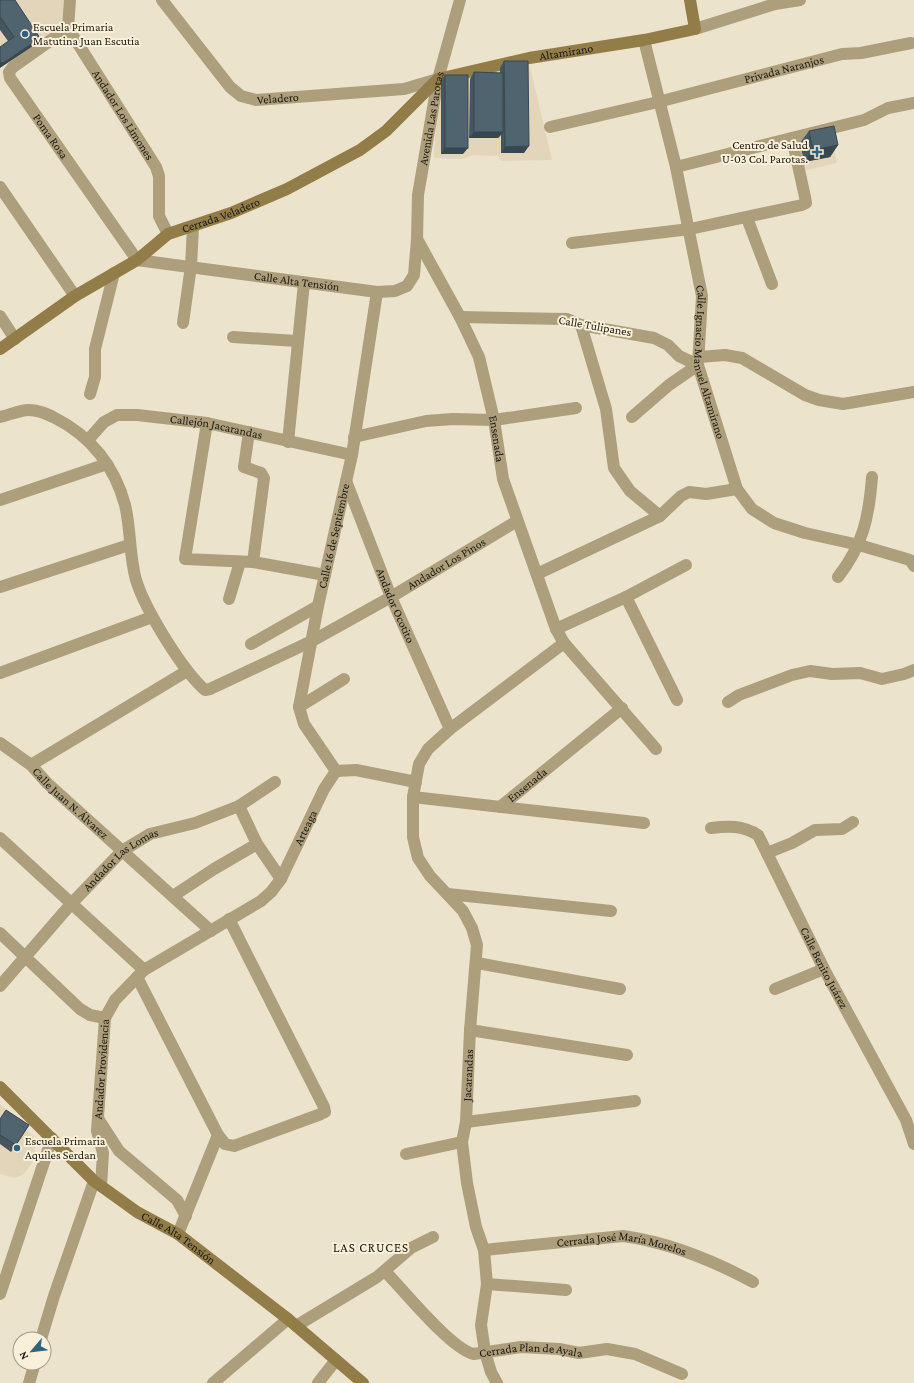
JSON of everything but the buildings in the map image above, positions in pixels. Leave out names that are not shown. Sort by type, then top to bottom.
[{"type":"street","points":[[68,28],[70,0]]},
{"type":"street","name":"Veladero","points":[[162,0],[230,87],[241,96],[256,100],[396,90],[438,79]]},
{"type":"street","name":"Avenida Las Parotas","points":[[417,239],[418,195],[438,79],[460,0]]},
{"type":"street","points":[[690,0],[694,29],[775,4],[800,0]]},
{"type":"street","name":"Andador Los Limones","points":[[68,28],[156,167],[159,176],[159,216],[168,234]]},
{"type":"street","name":"Poma Rosa","points":[[68,28],[13,67],[9,72],[10,78],[137,260]]},
{"type":"street","name":"Altamirano","points":[[438,79],[529,58],[644,40],[694,29]]},
{"type":"street","name":"Calle Ignacio Manuel Altamirano","points":[[644,40],[658,102],[676,167],[690,229],[702,296],[698,361],[737,489],[752,509],[774,523],[805,533],[859,545],[913,561]]},
{"type":"street","name":"Privada Naranjos","points":[[550,127],[658,102],[842,54],[861,53],[911,44]]},
{"type":"street","name":"Cerrada Veladero","points":[[0,349],[75,296],[137,260],[168,234],[193,227],[231,213],[286,189],[360,150],[386,131],[438,79]]},
{"type":"street","points":[[676,167],[864,120],[888,108],[914,103]]},
{"type":"street","points":[[572,243],[690,229],[747,218],[806,203],[792,138]]},
{"type":"street","points":[[0,188],[75,296]]},
{"type":"street","points":[[747,218],[772,284]]},
{"type":"street","points":[[183,323],[191,266],[193,227]]},
{"type":"street","name":"Calle Alta Tensión","points":[[137,260],[377,292],[395,291],[407,286],[414,275],[417,239]]},
{"type":"street","name":"Ensenada","points":[[417,239],[460,317],[479,357],[494,420],[503,479],[517,521],[538,574],[556,629],[564,643],[656,749]]},
{"type":"street","points":[[90,394],[95,377],[95,349],[114,273]]},
{"type":"street","points":[[288,442],[304,282]]},
{"type":"street","name":"Calle 16 de Septiembre","points":[[336,771],[304,724],[299,707],[318,606],[352,455],[377,292]]},
{"type":"street","points":[[0,316],[15,338]]},
{"type":"street","name":"Calle Tulipanes","points":[[460,317],[567,319],[581,324],[654,338],[668,345],[679,356],[698,361],[725,355],[742,358],[805,396],[843,404],[914,392]]},
{"type":"street","points":[[581,324],[606,409],[614,468],[630,491],[660,516]]},
{"type":"street","points":[[233,337],[297,341]]},
{"type":"street","points":[[632,417],[698,361]]},
{"type":"street","points":[[354,437],[426,421],[453,419],[494,420],[576,408]]},
{"type":"street","points":[[0,417],[28,410],[41,411],[63,422],[88,440],[107,464],[118,482],[126,506],[129,545],[136,581],[152,617],[187,671],[30,765]]},
{"type":"street","name":"Callejón Jacarandas","points":[[88,440],[104,422],[117,415],[208,423],[352,455]]},
{"type":"street","points":[[208,423],[185,559],[253,562],[325,575]]},
{"type":"street","points":[[249,432],[244,467],[261,473],[264,478],[253,562]]},
{"type":"street","points":[[0,500],[107,464]]},
{"type":"street","points":[[838,577],[859,545],[871,496],[872,477]]},
{"type":"street","name":"Andador Ocotito","points":[[346,480],[391,597],[450,729]]},
{"type":"street","points":[[538,574],[660,516],[681,496],[688,492],[706,494],[737,489]]},
{"type":"street","name":"Andador Los Pinos","points":[[187,671],[205,690],[210,689],[312,641],[391,597],[517,521]]},
{"type":"street","points":[[0,586],[129,545]]},
{"type":"street","points":[[229,599],[240,562]]},
{"type":"street","points":[[556,629],[626,597],[686,565]]},
{"type":"street","points":[[626,597],[677,700]]},
{"type":"street","points":[[251,644],[318,606]]},
{"type":"street","points":[[0,673],[152,617]]},
{"type":"street","name":"Jacarandas","points":[[497,1383],[491,1372],[485,1352],[481,1324],[487,1284],[484,1250],[476,1227],[462,1142],[466,1122],[470,1030],[477,963],[477,945],[472,928],[463,911],[430,876],[418,858],[413,837],[413,797],[419,764],[428,749],[450,729],[564,643]]},
{"type":"street","points":[[728,702],[740,695],[792,675],[810,671],[832,674],[860,673],[882,679],[914,670]]},
{"type":"street","points":[[299,707],[344,679]]},
{"type":"street","name":"Ensenada","points":[[413,797],[500,807],[622,708]]},
{"type":"street","name":"Calle Juan N. Álvarez","points":[[0,744],[30,765],[46,783],[211,930]]},
{"type":"street","points":[[336,771],[356,770],[416,782]]},
{"type":"street","name":"Arteaga","points":[[211,930],[261,901],[271,892],[281,879],[324,789],[336,771]]},
{"type":"street","name":"Andador Las Lomas","points":[[0,986],[71,904],[122,851],[150,834],[195,823],[239,806],[275,782]]},
{"type":"street","points":[[239,806],[258,844],[281,879]]},
{"type":"street","points":[[500,807],[644,823]]},
{"type":"street","points":[[767,852],[792,843],[815,830],[842,829],[853,822]]},
{"type":"street","name":"Calle Benito Juárez","points":[[711,828],[735,826],[751,830],[758,835],[824,969],[906,1120],[914,1144]]},
{"type":"street","points":[[0,838],[71,904],[140,974],[222,1140],[234,1146],[325,1112],[229,919]]},
{"type":"street","points":[[173,896],[214,869],[258,844]]},
{"type":"street","points":[[448,894],[611,911]]},
{"type":"street","name":"Andador Providencia","points":[[44,1331],[54,1296],[97,1183],[103,1153],[97,1131],[105,1018],[115,1000],[140,974],[211,930]]},
{"type":"street","points":[[0,934],[80,1009],[90,1015],[105,1018]]},
{"type":"street","points":[[477,963],[620,989]]},
{"type":"street","points":[[775,989],[824,969]]},
{"type":"street","points":[[470,1030],[627,1055]]},
{"type":"street","name":"Calle Alta Tensión","points":[[0,1087],[97,1183],[137,1212],[178,1234],[292,1323],[363,1383]]},
{"type":"street","points":[[466,1122],[635,1101]]},
{"type":"street","points":[[98,1120],[119,1151],[177,1200],[186,1216]]},
{"type":"street","points":[[0,1294],[52,1138]]},
{"type":"street","points":[[178,1234],[222,1140]]},
{"type":"street","points":[[406,1154],[462,1142]]},
{"type":"street","name":"Cerrada José María Morelos","points":[[484,1250],[623,1236],[638,1238],[700,1257],[724,1266],[753,1282]]},
{"type":"street","points":[[213,1383],[292,1323],[385,1271],[411,1248],[433,1237]]},
{"type":"street","name":"Cerrada Plan de Ayala","points":[[385,1271],[453,1343],[467,1353],[474,1354],[521,1347],[559,1349],[579,1352],[607,1349],[635,1354],[682,1374]]},
{"type":"street","points":[[487,1284],[566,1290]]},
{"type":"street","points":[[318,1383],[336,1360]]},
{"type":"street","points":[[29,1383],[33,1371]]},
{"type":"shaded area","name":"Escuela Primaria Matutina Juan Escutia","points":[[0,0],[66,0],[64,23],[0,68]]},
{"type":"shaded area","points":[[529,63],[552,160],[501,161],[498,156],[472,155],[464,159],[434,158],[439,80]]},
{"type":"shaded area","name":"Centro de Salud U-03 Col. Parotas.","points":[[830,132],[837,163],[803,171],[796,141]]},
{"type":"shaded area","name":"Escuela Primaria Aquiles Serdan","points":[[0,1104],[35,1138],[35,1159],[24,1174],[15,1178],[0,1174]]},
{"type":"place","name":"Escuela Primaria Matutina Juan Escutia","points":[[25,34]]},
{"type":"place","name":"Centro de Salud U-03 Col. Parotas.","points":[[817,152]]},
{"type":"place","name":"Escuela Primaria Aquiles Serdan","points":[[17,1148]]},
{"type":"district","name":"LAS CRUCES","points":[[371,1247]]}]
